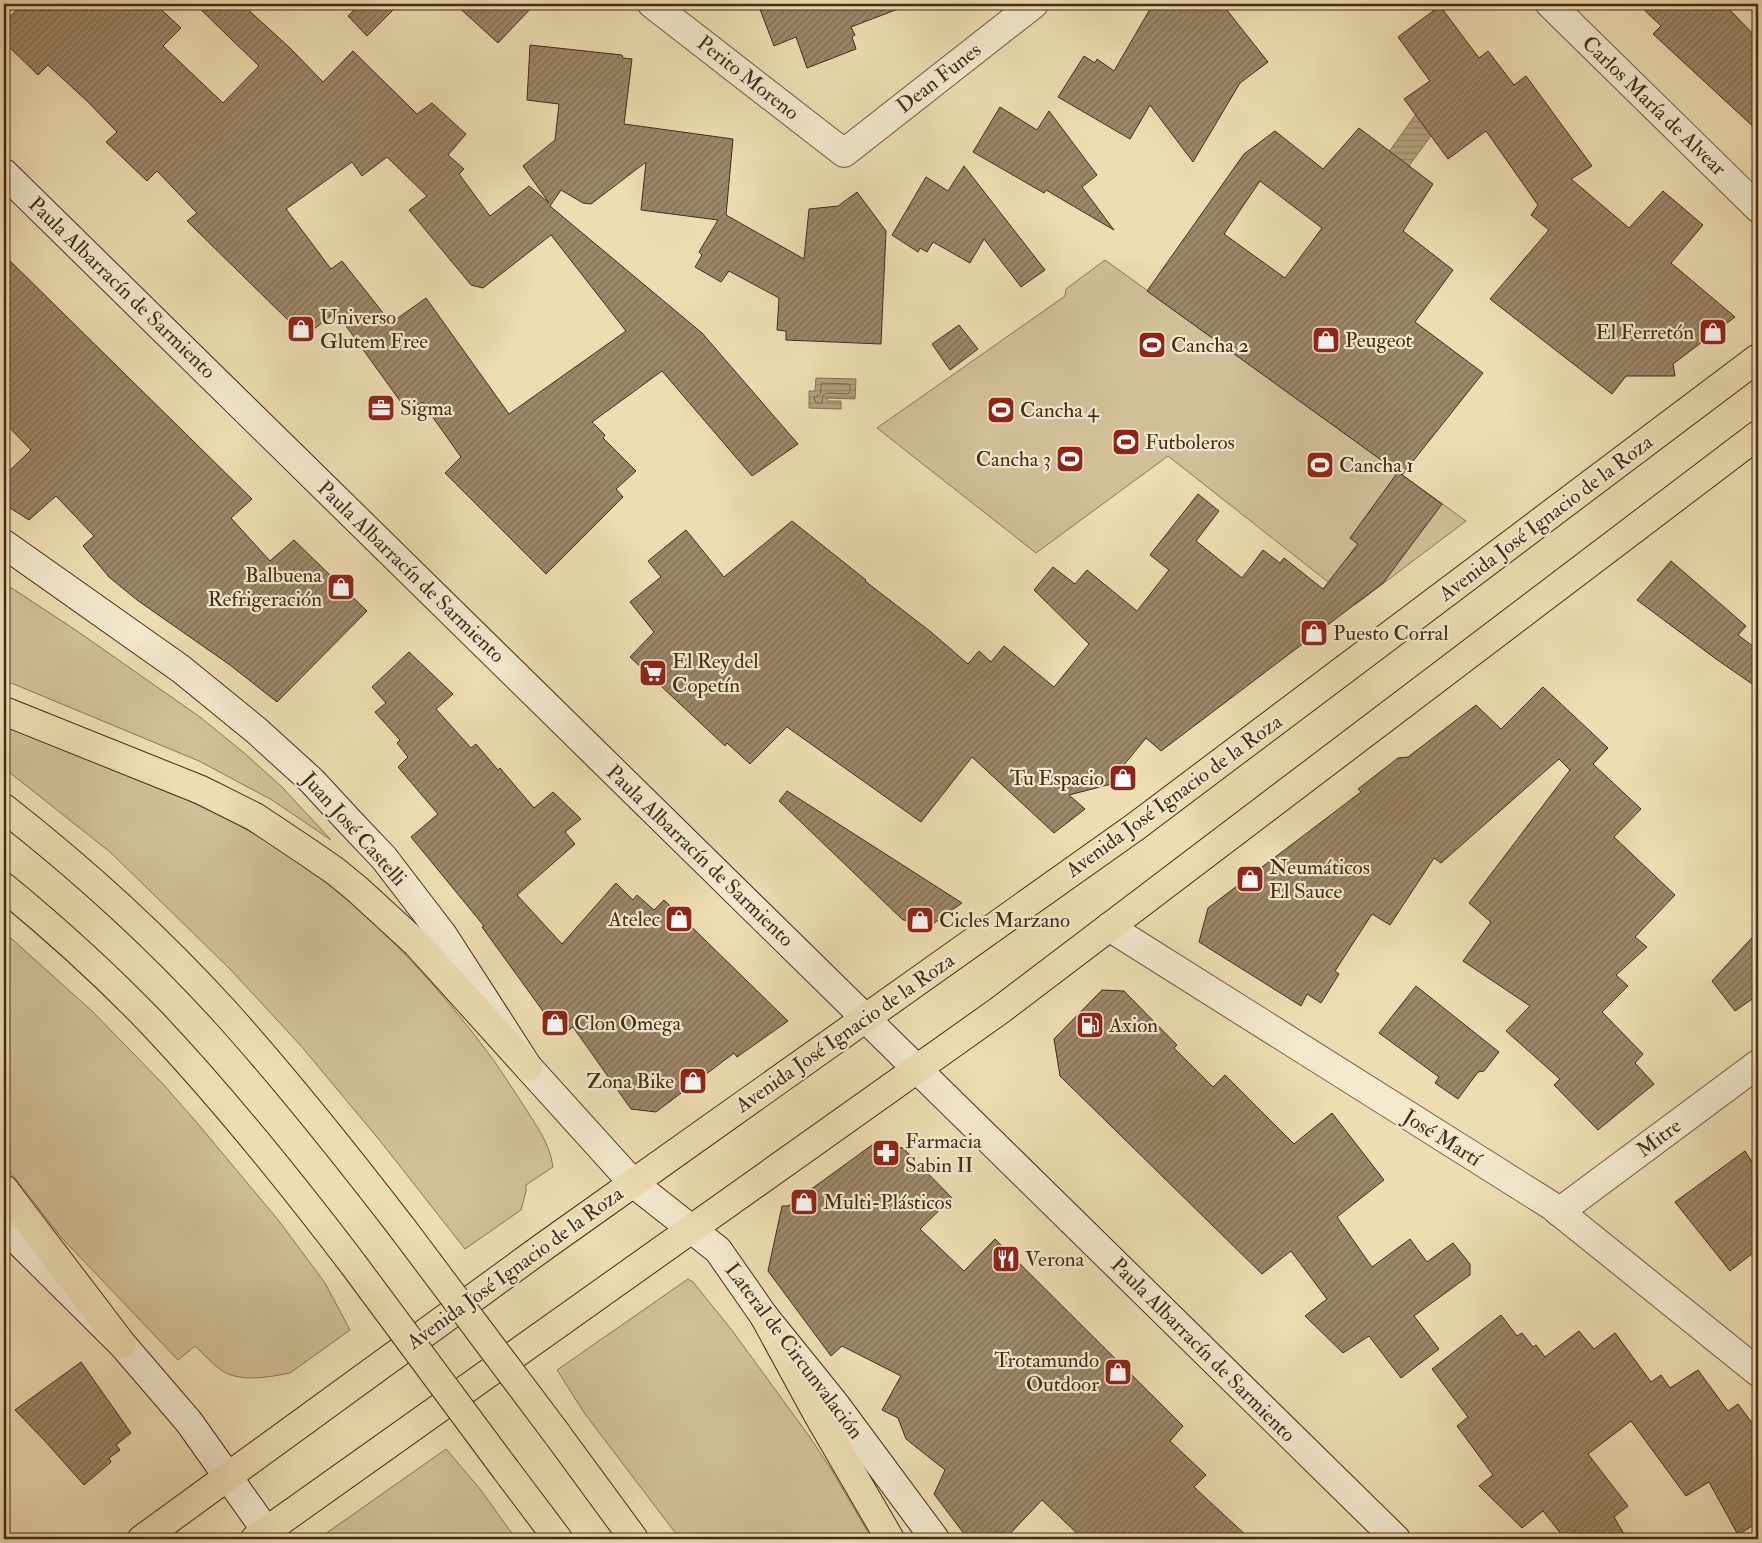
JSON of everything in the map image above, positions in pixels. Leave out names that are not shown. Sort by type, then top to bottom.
[{"type":"main road","name":"Avenida José Ignacio de la Roza","points":[[142,1539],[633,1183],[1135,827],[1758,358]]},
{"type":"main road","points":[[264,1537],[691,1229],[1000,1010],[1758,436]]},
{"type":"main road","points":[[4,711],[201,790],[255,818],[335,870],[390,918],[445,973],[528,1067]]},
{"type":"main road","points":[[4,808],[110,896],[219,1005],[336,1142],[634,1539]]},
{"type":"main road","points":[[4,887],[97,969],[151,1022],[247,1129],[353,1264],[558,1539]]},
{"type":"main road","points":[[4,1189],[122,1344]]},
{"type":"main road","points":[[764,1316],[818,1415],[890,1539]]},
{"type":"street","name":"Perito Moreno","points":[[652,4],[844,153]]},
{"type":"street","name":"Dean Funes","points":[[844,153],[1034,4]]},
{"type":"street","name":"Carlos María de Alvear","points":[[1550,4],[1758,208]]},
{"type":"street","name":"Paula Albarracín de Sarmiento","points":[[4,173],[1396,1539]]},
{"type":"street","name":"Juan José Castelli","points":[[4,544],[181,669],[257,731],[312,781],[384,858],[415,897],[443,935],[528,1067],[633,1183]]},
{"type":"street","name":"José Martí","points":[[1109,928],[1559,1212],[1758,1372]]},
{"type":"street","name":"Mitre","points":[[1559,1212],[1758,1064]]},
{"type":"street","name":"Lateral de Circunvalación","points":[[633,1183],[718,1250],[764,1316],[841,1412],[935,1539]]},
{"type":"street","points":[[4,1227],[122,1344],[189,1422],[228,1477],[264,1537]]},
{"type":"shaded area","name":"Futboleros","points":[[1105,260],[1466,521],[1356,604],[1168,456],[1036,553],[877,428],[1065,296],[1066,289]]},
{"type":"shaded area","points":[[4,583],[77,631],[200,717],[282,787],[331,840],[272,800],[199,761],[4,680]]},
{"type":"shaded area","points":[[4,723],[175,794],[235,823],[284,852],[317,875],[379,928],[435,987],[461,1018],[500,1069],[537,1126],[549,1150],[553,1167],[526,1185],[521,1210],[465,1249],[381,1142],[302,1047],[230,969],[110,852],[4,768]]},
{"type":"shaded area","points":[[4,932],[93,1012],[162,1083],[198,1124],[279,1221],[325,1283],[350,1330],[290,1373],[282,1375],[255,1378],[237,1377],[221,1370],[195,1346],[178,1360],[61,1237],[4,1164]]},
{"type":"shaded area","points":[[688,1279],[693,1282],[731,1329],[809,1436],[831,1469],[872,1539],[680,1539],[585,1414],[557,1370]]},
{"type":"shaded area","points":[[446,1449],[480,1489],[516,1539],[318,1539]]},
{"type":"water","points":[[1421,107],[1441,122],[1406,170],[1386,156]]},
{"type":"water","points":[[816,378],[856,379],[855,399],[827,398],[828,401],[841,401],[841,409],[809,408],[809,391],[815,391]]},
{"type":"building","points":[[22,4],[155,4],[181,28],[163,46],[223,103],[259,66],[195,4],[242,4],[291,49],[323,82],[353,51],[417,114],[432,103],[466,134],[448,155],[464,169],[459,174],[490,216],[529,186],[549,203],[523,166],[555,140],[559,104],[527,100],[530,45],[622,55],[623,58],[632,59],[624,124],[733,139],[726,215],[804,259],[809,209],[838,206],[857,192],[886,231],[881,344],[786,340],[786,331],[777,330],[779,298],[729,271],[721,282],[695,267],[702,255],[699,252],[718,220],[641,210],[646,162],[591,204],[583,203],[561,190],[550,206],[702,333],[798,444],[752,476],[662,371],[592,422],[605,435],[603,438],[636,471],[616,489],[623,497],[546,574],[445,473],[461,457],[422,402],[408,412],[336,312],[314,329],[295,327],[187,221],[197,213],[157,171],[147,181],[106,142],[117,132],[88,102],[48,65],[38,75],[4,42],[4,23]],"holes":[[[387,157],[427,196],[409,210],[471,285],[483,288],[551,235],[626,331],[509,414],[426,298],[391,323],[342,261],[331,269],[286,209],[352,162],[362,176]]]},
{"type":"building","points":[[360,4],[399,4],[367,36],[348,16]]},
{"type":"building","points":[[455,4],[535,4],[498,43]]},
{"type":"building","points":[[758,4],[906,4],[906,6],[851,27],[855,35],[852,37],[856,49],[807,68],[796,37],[774,46]]},
{"type":"building","points":[[1153,4],[1222,4],[1268,62],[1240,83],[1193,162],[1150,105],[1130,139],[1058,97],[1084,56],[1095,63],[1097,59],[1114,71]]},
{"type":"building","points":[[1638,4],[1724,4],[1758,39],[1758,131],[1653,34],[1661,26]]},
{"type":"building","points":[[1440,6],[1479,58],[1488,51],[1514,85],[1526,76],[1592,166],[1571,179],[1629,228],[1663,191],[1703,225],[1671,263],[1735,317],[1673,364],[1675,376],[1626,376],[1612,394],[1490,299],[1549,230],[1531,215],[1538,205],[1486,131],[1448,159],[1404,99],[1430,81],[1398,37]]},
{"type":"building","points":[[1000,107],[1037,130],[1049,111],[1097,175],[1082,187],[1114,230],[1046,190],[1044,193],[973,152]]},
{"type":"building","name":"Peugeot","points":[[1359,128],[1433,184],[1403,231],[1453,270],[1415,322],[1483,373],[1402,475],[1147,291],[1244,154],[1275,131],[1323,169]],"holes":[[[1260,181],[1322,228],[1285,278],[1224,234]]]},
{"type":"building","points":[[964,166],[1045,270],[1021,287],[984,239],[970,263],[933,242],[927,252],[920,248],[918,252],[892,235],[926,177],[948,191]]},
{"type":"building","points":[[4,255],[252,499],[231,518],[270,561],[294,540],[367,611],[277,702],[230,665],[137,600],[109,577],[83,546],[94,536],[56,496],[29,520],[4,504],[4,476],[31,450],[4,422]]},
{"type":"building","points":[[959,325],[978,349],[950,370],[932,344]]},
{"type":"building","points":[[1398,472],[1442,504],[1383,583],[1161,751],[1146,738],[1123,766],[1119,782],[1069,795],[1085,809],[1054,833],[972,757],[921,822],[787,727],[750,764],[727,743],[725,746],[630,657],[654,632],[630,602],[661,577],[648,561],[686,530],[724,577],[792,521],[931,632],[968,664],[979,651],[991,662],[1004,646],[1054,687],[1089,644],[1034,590],[1053,567],[1075,584],[1087,570],[1137,611],[1169,570],[1150,555],[1198,494],[1219,511],[1196,541],[1242,578],[1263,550],[1280,563],[1284,558],[1323,589],[1358,544],[1350,538]]},
{"type":"building","points":[[1671,561],[1746,626],[1738,635],[1758,650],[1758,688],[1637,600]]},
{"type":"building","points":[[409,652],[453,694],[436,709],[471,748],[476,744],[498,770],[500,768],[534,808],[553,792],[581,819],[565,832],[575,844],[517,895],[562,944],[616,883],[633,900],[637,895],[654,910],[664,900],[788,1021],[737,1057],[734,1053],[656,1112],[631,1109],[573,1027],[561,1036],[482,927],[484,926],[411,837],[438,814],[398,767],[408,757],[397,743],[400,740],[375,712],[386,703],[372,687]]},
{"type":"building","points":[[1543,687],[1608,748],[1593,764],[1641,809],[1614,837],[1675,895],[1635,937],[1647,947],[1616,975],[1628,986],[1602,1012],[1643,1054],[1635,1063],[1654,1084],[1598,1130],[1554,1085],[1560,1079],[1506,1031],[1530,1006],[1463,961],[1491,922],[1469,903],[1570,770],[1559,759],[1441,863],[1434,858],[1390,925],[1372,914],[1335,971],[1339,974],[1321,1003],[1307,994],[1301,1006],[1199,942],[1208,908],[1361,792],[1358,789],[1398,758],[1408,757],[1476,705],[1501,729]]},
{"type":"building","points":[[787,791],[962,903],[934,923],[903,920],[779,801]]},
{"type":"building","points":[[1758,931],[1758,995],[1735,1011],[1712,981]]},
{"type":"building","points":[[1416,986],[1499,1052],[1484,1071],[1478,1072],[1458,1099],[1435,1083],[1439,1077],[1379,1033]]},
{"type":"building","points":[[1102,990],[1124,991],[1177,1045],[1174,1048],[1213,1087],[1225,1075],[1294,1144],[1332,1113],[1384,1180],[1337,1217],[1372,1267],[1410,1239],[1427,1262],[1453,1243],[1470,1264],[1470,1275],[1414,1316],[1439,1349],[1401,1378],[1369,1336],[1343,1353],[1305,1316],[1327,1299],[1291,1251],[1262,1274],[1060,1076],[1054,1039]]},
{"type":"building","points":[[872,1145],[903,1148],[952,1198],[920,1229],[964,1271],[995,1239],[1183,1426],[1170,1441],[1206,1475],[1194,1487],[1250,1539],[1083,1539],[1042,1500],[1005,1539],[968,1539],[934,1494],[945,1470],[906,1439],[898,1418],[882,1410],[901,1376],[842,1346],[831,1356],[768,1271],[782,1206],[788,1206]]},
{"type":"building","points":[[1745,1151],[1758,1172],[1758,1249],[1730,1271],[1675,1202]]},
{"type":"building","points":[[1501,1315],[1517,1336],[1522,1333],[1533,1347],[1536,1345],[1545,1357],[1579,1331],[1594,1349],[1615,1333],[1651,1382],[1661,1375],[1670,1388],[1698,1370],[1728,1411],[1738,1404],[1758,1431],[1758,1522],[1738,1535],[1709,1482],[1686,1496],[1631,1421],[1588,1454],[1628,1506],[1614,1517],[1627,1539],[1565,1539],[1543,1511],[1522,1528],[1479,1486],[1493,1475],[1457,1426],[1468,1417],[1432,1369]]},
{"type":"building","points":[[81,1362],[131,1433],[116,1445],[120,1450],[109,1458],[111,1462],[84,1485],[15,1410]]},
{"type":"place","name":"Universo Glutem Free","points":[[301,329]]},
{"type":"place","name":"El Ferretón","points":[[1713,332]]},
{"type":"place","name":"Peugeot","points":[[1326,340]]},
{"type":"place","name":"Cancha 2","points":[[1152,345]]},
{"type":"place","name":"Sigma","points":[[381,408]]},
{"type":"place","name":"Cancha 4","points":[[1001,410]]},
{"type":"place","name":"Futboleros","points":[[1126,442]]},
{"type":"place","name":"Cancha 3","points":[[1070,459]]},
{"type":"place","name":"Cancha 1","points":[[1320,465]]},
{"type":"place","name":"Balbuena Refrigeración","points":[[341,587]]},
{"type":"place","name":"Puesto Corral","points":[[1314,633]]},
{"type":"place","name":"El Rey del Copetín","points":[[653,673]]},
{"type":"place","name":"Tu Espacio","points":[[1123,778]]},
{"type":"place","name":"Neumáticos El Sauce","points":[[1250,879]]},
{"type":"place","name":"Atelec","points":[[679,919]]},
{"type":"place","name":"Cicles Marzano","points":[[920,920]]},
{"type":"place","name":"Clon Omega","points":[[555,1023]]},
{"type":"place","name":"Axion","points":[[1090,1025]]},
{"type":"place","name":"Zona Bike","points":[[693,1081]]},
{"type":"place","name":"Farmacia Sabin II","points":[[886,1153]]},
{"type":"place","name":"Multi-Plásticos","points":[[804,1202]]},
{"type":"place","name":"Verona","points":[[1006,1259]]},
{"type":"place","name":"Trotamundo Outdoor","points":[[1118,1372]]}]
